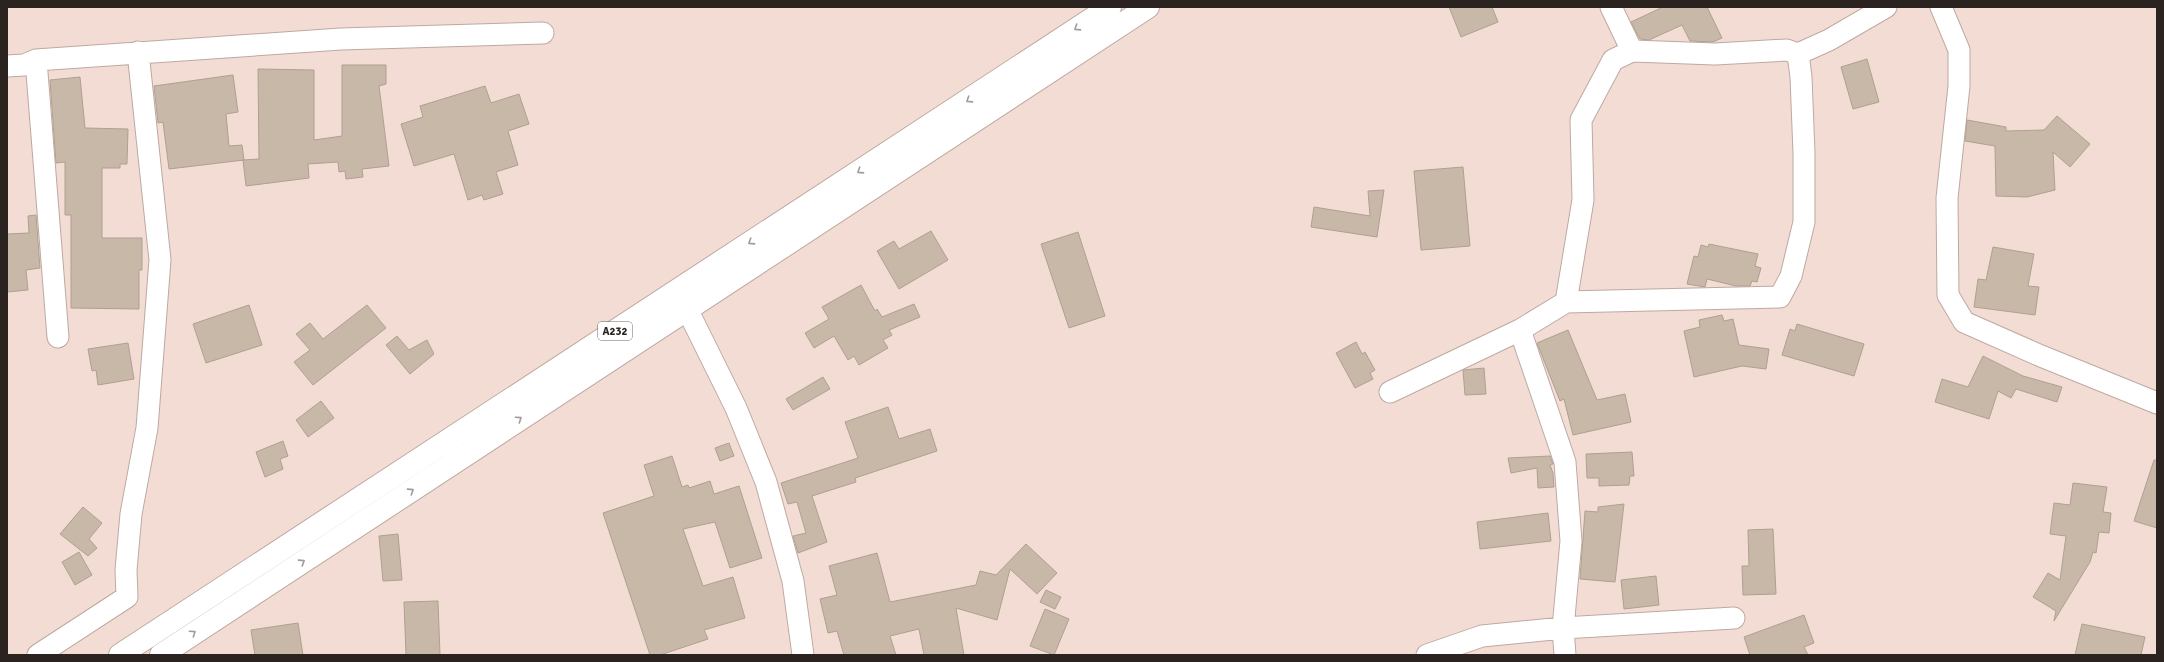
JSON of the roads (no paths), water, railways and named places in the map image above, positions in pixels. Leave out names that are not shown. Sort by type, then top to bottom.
[{"type":"highway","name":"A232","points":[[120,655],[1110,7]]},
{"type":"highway","name":"A232","points":[[161,655],[460,459],[686,307],[1148,7]]},
{"type":"street","points":[[1611,7],[1632,50]]},
{"type":"street","points":[[1566,302],[1583,200],[1581,120],[1613,60],[1632,50],[1715,54],[1787,50],[1798,54],[1829,40],[1886,7]]},
{"type":"street","points":[[1941,7],[1958,50],[1959,72],[1959,86],[1947,198],[1948,295],[1964,322],[2041,356],[2157,403]]},
{"type":"street","points":[[7,66],[24,65],[36,60],[341,39],[543,33]]},
{"type":"street","points":[[38,655],[127,597],[126,570],[131,514],[147,428],[160,260],[138,52]]},
{"type":"street","points":[[1390,392],[1520,330],[1566,302],[1780,297],[1791,276],[1804,222],[1804,153],[1801,77],[1798,54]]},
{"type":"street","points":[[36,60],[58,337]]},
{"type":"street","points":[[686,307],[736,408],[766,482],[792,581],[803,655]]},
{"type":"street","points":[[1520,330],[1565,462],[1571,541],[1563,628],[1565,655]]},
{"type":"street","points":[[1427,655],[1482,636],[1563,628],[1734,618]]}]
